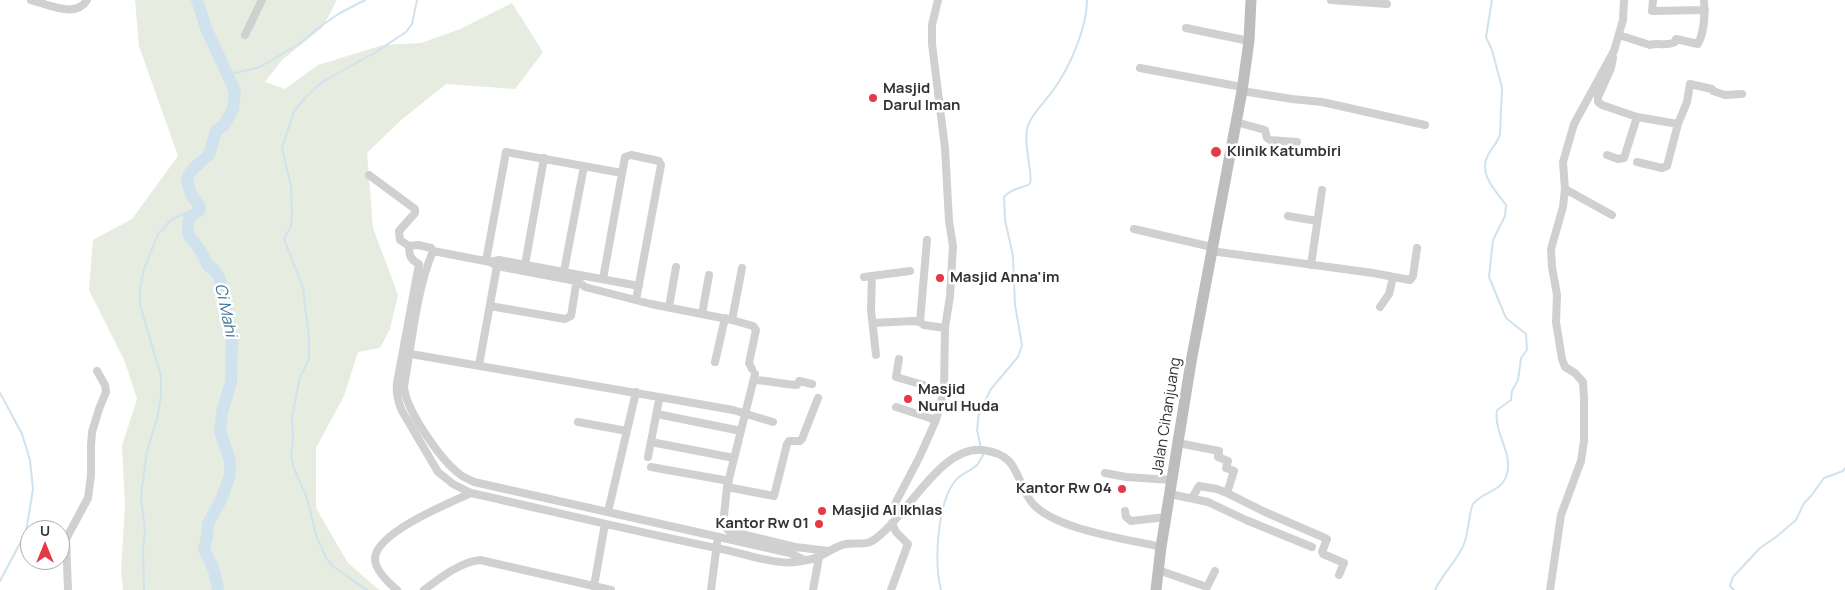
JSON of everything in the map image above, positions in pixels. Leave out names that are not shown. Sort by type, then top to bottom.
[{"type":"main road","name":"Jalan Cihanjuang","points":[[1156,590],[1161,547],[1191,362],[1242,89],[1249,41],[1251,0]]},
{"type":"street","points":[[31,0],[64,9],[73,9],[83,6],[87,0]]},
{"type":"street","points":[[246,36],[262,0]]},
{"type":"street","points":[[891,590],[908,544],[896,532],[894,507],[936,420],[944,391],[945,328],[950,296],[953,246],[949,221],[945,148],[932,44],[932,25],[938,0]]},
{"type":"street","points":[[1331,0],[1387,4]]},
{"type":"street","points":[[1624,0],[1623,20],[1611,68],[1598,97],[1598,102],[1637,117],[1678,124]]},
{"type":"street","points":[[1653,0],[1652,11],[1704,10]]},
{"type":"street","points":[[1619,36],[1650,45],[1670,45],[1676,39],[1698,44],[1702,37],[1705,22],[1704,0]]},
{"type":"street","points":[[1186,28],[1249,41]]},
{"type":"street","points":[[1550,590],[1561,515],[1579,472],[1584,441],[1583,382],[1580,377],[1566,367],[1562,358],[1556,322],[1556,281],[1552,267],[1551,249],[1563,207],[1565,189],[1563,162],[1574,124],[1614,51]]},
{"type":"street","points":[[1140,68],[1292,99],[1322,102],[1425,125]]},
{"type":"street","points":[[1637,162],[1666,168],[1678,124],[1687,102],[1690,84],[1712,89],[1725,95],[1742,94]]},
{"type":"street","points":[[1607,155],[1618,159],[1624,158],[1637,117]]},
{"type":"street","points":[[1236,122],[1265,130],[1267,138],[1270,140],[1297,142]]},
{"type":"street","points":[[479,365],[490,306],[491,263],[506,152],[622,173]]},
{"type":"street","points":[[602,279],[625,159],[628,155],[655,159],[660,163],[636,300]]},
{"type":"street","points":[[525,265],[544,158]]},
{"type":"street","points":[[564,271],[584,166]]},
{"type":"street","points":[[369,175],[416,209],[415,213],[399,232],[400,240],[409,246],[418,245],[431,248],[433,252],[491,263],[639,286]]},
{"type":"street","points":[[1565,189],[1612,215]]},
{"type":"street","points":[[1311,265],[1322,190]]},
{"type":"street","points":[[1288,216],[1318,221]]},
{"type":"street","points":[[1134,229],[1212,249],[1412,279],[1417,248]]},
{"type":"street","points":[[920,322],[927,240]]},
{"type":"street","points":[[409,246],[409,254],[413,261],[423,265]]},
{"type":"street","points":[[433,252],[423,265],[406,353],[402,411],[438,472],[453,484],[471,493],[786,563],[818,557],[847,543],[872,542],[940,469],[965,451],[983,450],[997,454],[1014,464],[1033,503],[1046,514],[1071,525],[1102,534],[1161,547]]},
{"type":"street","points":[[491,263],[498,260],[564,271],[578,278],[585,287],[753,326],[756,330],[749,363],[754,374],[740,440],[728,484],[722,520],[725,528],[729,531],[795,547],[829,551]]},
{"type":"street","points":[[669,308],[676,267]]},
{"type":"street","points":[[715,362],[729,319],[742,268]]},
{"type":"street","points":[[876,354],[868,277],[910,271]]},
{"type":"street","points":[[702,314],[709,275]]},
{"type":"street","points":[[1380,307],[1388,296],[1393,277]]},
{"type":"street","points":[[490,306],[565,319],[571,316],[578,278]]},
{"type":"street","points":[[873,323],[920,322],[924,325],[945,328]]},
{"type":"street","points":[[406,353],[733,410],[773,422]]},
{"type":"street","points":[[899,359],[896,378],[944,391]]},
{"type":"street","points":[[68,590],[66,539],[88,498],[91,475],[90,446],[92,432],[106,392],[97,371]]},
{"type":"street","points":[[754,374],[770,381],[791,385],[797,385],[799,381],[812,384]]},
{"type":"street","points":[[594,586],[605,524],[602,516],[608,512],[636,392]]},
{"type":"street","points":[[651,467],[774,496],[787,444],[789,441],[800,441],[802,439],[818,398]]},
{"type":"street","points":[[648,457],[660,400]]},
{"type":"street","points":[[402,401],[448,463],[463,477],[474,482],[790,553],[805,560]]},
{"type":"street","points":[[896,407],[936,420]]},
{"type":"street","points":[[657,414],[741,431]]},
{"type":"street","points":[[578,422],[627,431]]},
{"type":"street","points":[[651,442],[734,458]]},
{"type":"street","points":[[1178,443],[1219,451],[1218,457],[1228,461],[1226,468],[1234,471],[1227,493]]},
{"type":"street","points":[[1105,473],[1126,477],[1172,480]]},
{"type":"street","points":[[1192,498],[1199,486],[1217,489],[1264,512],[1325,538],[1323,554],[1344,563],[1339,575]]},
{"type":"street","points":[[398,590],[377,567],[375,559],[380,545],[386,538],[431,511],[471,493]]},
{"type":"street","points":[[1170,494],[1208,502],[1312,547]]},
{"type":"street","points":[[1125,511],[1126,517],[1131,520],[1166,517]]},
{"type":"street","points":[[711,590],[715,548],[718,537]]},
{"type":"street","points":[[813,590],[818,557]]},
{"type":"street","points":[[424,590],[436,580],[464,564],[480,560],[607,590]]},
{"type":"street","points":[[1158,570],[1207,587],[1215,572]]},
{"type":"street","points":[[570,590],[572,581]]},
{"type":"shaded area","points":[[135,0],[337,0],[322,28],[282,60],[265,82],[285,89],[318,65],[383,45],[421,43],[460,29],[512,3],[543,52],[515,89],[446,84],[400,121],[367,153],[373,228],[398,295],[390,329],[380,348],[358,352],[344,396],[316,448],[316,508],[348,563],[379,590],[123,590],[121,571],[125,506],[122,446],[137,399],[125,362],[89,290],[93,240],[132,219],[178,156],[139,46]]},
{"type":"waterway","name":"Ci Mahi","points":[[197,0],[206,28],[235,91],[233,109],[224,125],[216,131],[209,155],[194,168],[189,174],[187,181],[191,194],[200,207],[200,210],[189,218],[189,234],[209,267],[214,269],[220,279],[232,337],[231,382],[222,413],[220,431],[230,461],[230,475],[221,500],[208,524],[204,549],[214,570],[218,590]]},
{"type":"waterway","points":[[228,75],[260,67],[299,44],[340,13],[365,0]]},
{"type":"waterway","points":[[367,590],[333,566],[326,558],[316,535],[307,498],[293,466],[291,456],[293,439],[292,417],[300,377],[309,359],[309,338],[303,288],[284,239],[291,226],[292,216],[291,186],[282,148],[294,111],[307,96],[322,82],[376,52],[406,32],[412,24],[417,0]]},
{"type":"waterway","points":[[981,448],[977,430],[979,413],[991,389],[1018,357],[1022,345],[1015,305],[1013,256],[1005,220],[1004,197],[1008,193],[1030,183],[1026,138],[1029,123],[1066,70],[1081,34],[1087,0]]},
{"type":"waterway","points":[[1435,590],[1462,548],[1473,504],[1500,486],[1506,477],[1508,460],[1498,427],[1497,410],[1511,400],[1512,391],[1518,380],[1521,358],[1527,350],[1526,334],[1506,318],[1489,277],[1493,240],[1505,216],[1506,205],[1489,182],[1485,169],[1485,162],[1500,134],[1502,88],[1492,50],[1486,37],[1492,0]]},
{"type":"waterway","points":[[144,590],[143,548],[145,531],[141,497],[147,451],[157,419],[161,396],[161,376],[140,305],[140,289],[144,269],[158,234],[172,219],[200,207]]},
{"type":"waterway","points":[[0,393],[22,434],[30,460],[33,489],[26,532],[0,581]]},
{"type":"waterway","points":[[941,590],[938,550],[944,504],[955,481],[979,463],[983,455],[982,452]]},
{"type":"waterway","points":[[1734,590],[1730,586],[1733,577],[1760,548],[1796,520],[1804,503],[1824,478],[1843,471],[1845,468]]},
{"type":"place","name":"Masjid Darul Iman","points":[[873,98]]},
{"type":"place","name":"Klinik Katumbiri","points":[[1216,152]]},
{"type":"place","name":"Masjid Anna'im","points":[[940,278]]},
{"type":"place","name":"Masjid Nurul Huda","points":[[908,399]]},
{"type":"place","name":"Kantor Rw 04","points":[[1122,489]]},
{"type":"place","name":"Masjid Al Ikhlas","points":[[822,511]]},
{"type":"place","name":"Kantor Rw 01","points":[[819,524]]}]
